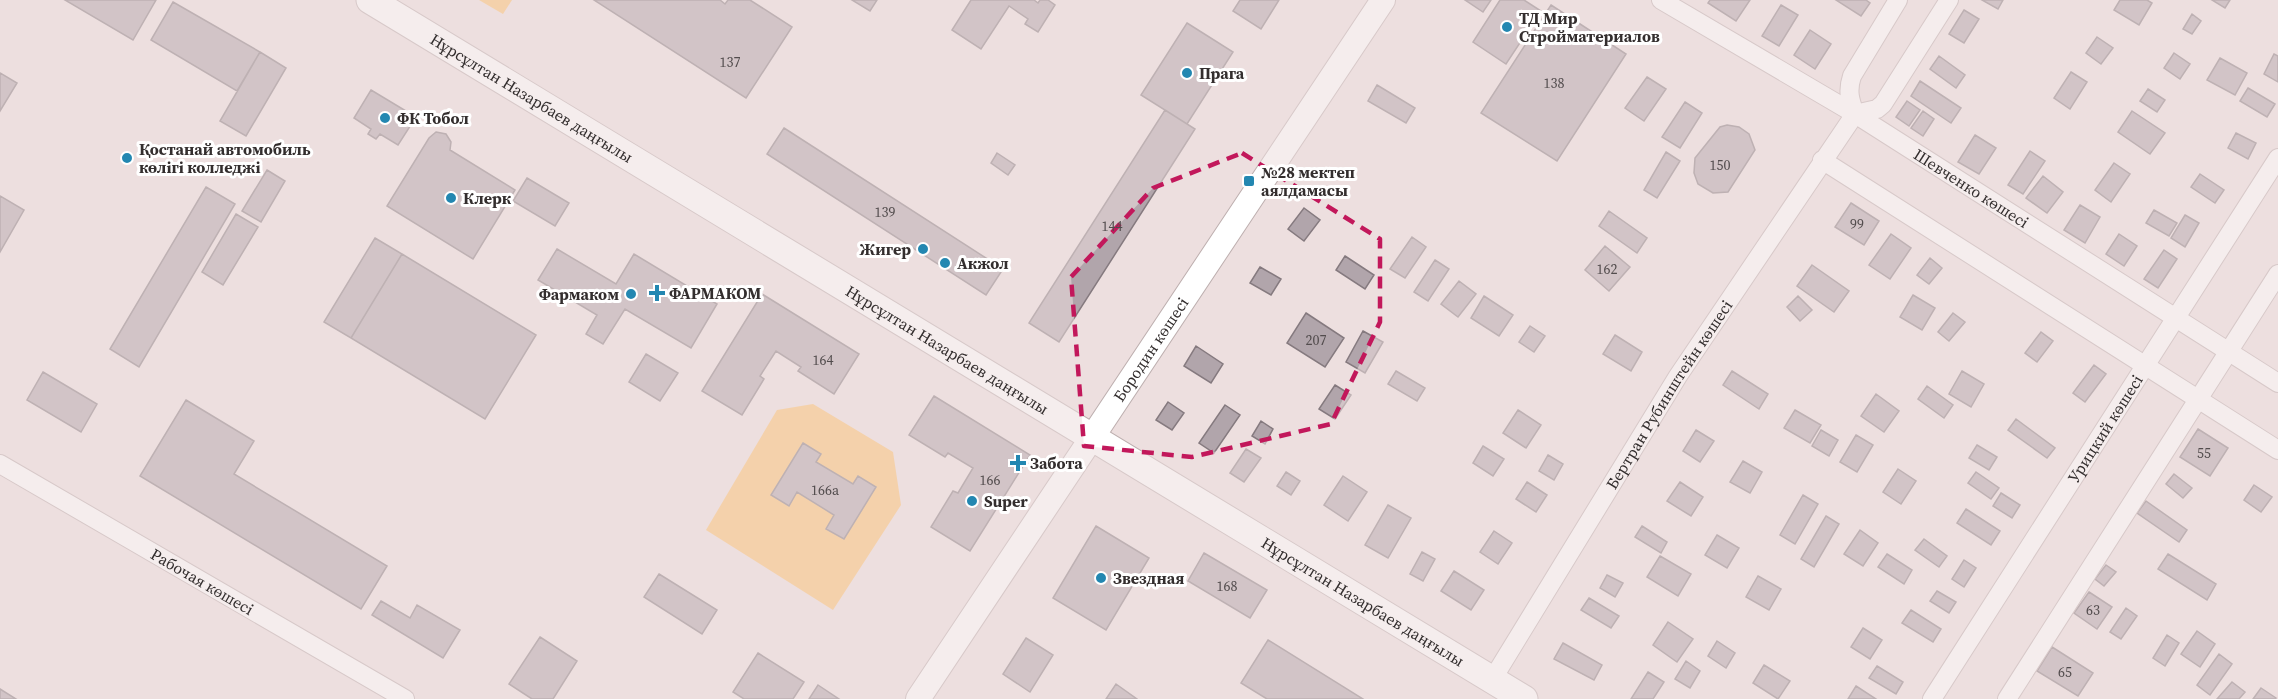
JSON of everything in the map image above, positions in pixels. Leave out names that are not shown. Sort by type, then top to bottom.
[{"type":"main road","name":"Нұрсұлтан Назарбаев даңғылы","points":[[370,0],[1524,699]]},
{"type":"street","name":"Бородин көшесі","points":[[918,699],[1090,437],[1383,0]]},
{"type":"street","name":"Шевченко көшесі","points":[[1661,0],[1855,114],[2278,383]]},
{"type":"street","points":[[1898,0],[1852,76],[1849,99],[1855,114],[1877,109],[1892,94],[1949,0]]},
{"type":"street","name":"Бертран Рубинштейн көшесі","points":[[1492,680],[1678,376],[1855,114]]},
{"type":"street","name":"Урицкий көшесі","points":[[1932,699],[2278,158]]},
{"type":"street","points":[[1822,160],[2145,363],[2278,450]]},
{"type":"street","points":[[2007,699],[2278,274]]},
{"type":"street","name":"Рабочая көшесі","points":[[0,464],[405,699]]},
{"type":"highlighted area","points":[[1242,153],[1380,239],[1380,322],[1331,424],[1192,457],[1084,446],[1071,277],[1153,188]]},
{"type":"shaded area","points":[[479,0],[512,0],[503,14]]},
{"type":"shaded area","points":[[813,404],[893,452],[901,505],[833,610],[706,530],[777,410]]},
{"type":"building","points":[[65,0],[156,0],[133,40]]},
{"type":"building","points":[[594,0],[720,0],[725,4],[728,0],[750,0],[792,27],[746,98]]},
{"type":"building","points":[[852,0],[877,0],[870,11]]},
{"type":"building","points":[[971,0],[1034,0],[1038,3],[1040,0],[1048,0],[1055,5],[1038,32],[1025,24],[1028,19],[1009,6],[981,49],[952,30]]},
{"type":"building","points":[[1240,0],[1279,0],[1261,29],[1233,11]]},
{"type":"building","points":[[1465,0],[1491,0],[1483,12]]},
{"type":"building","name":"ТД Мир Стройматериалов","points":[[1500,0],[1524,0],[1541,11],[1506,64],[1473,42]]},
{"type":"building","points":[[1710,0],[1750,0],[1736,21],[1708,3]]},
{"type":"building","points":[[1836,0],[1866,0],[1870,3],[1861,16]]},
{"type":"building","points":[[1982,0],[2003,0],[1998,9]]},
{"type":"building","points":[[2120,0],[2147,0],[2152,3],[2139,25],[2114,10]]},
{"type":"building","points":[[2212,0],[2230,0],[2225,8]]},
{"type":"building","points":[[173,2],[260,52],[237,91],[151,40]]},
{"type":"building","points":[[1551,5],[1626,54],[1557,161],[1481,113]]},
{"type":"building","points":[[1781,5],[1798,15],[1779,46],[1762,36]]},
{"type":"building","points":[[1964,10],[1979,19],[1964,43],[1949,34]]},
{"type":"building","points":[[2192,14],[2201,21],[2192,34],[2183,29]]},
{"type":"building","name":"Прага","points":[[1187,23],[1233,52],[1187,124],[1141,95]]},
{"type":"building","points":[[1810,30],[1831,44],[1815,69],[1794,55]]},
{"type":"building","points":[[2097,37],[2113,48],[2101,64],[2086,53]]},
{"type":"building","points":[[260,52],[286,68],[246,136],[220,121]]},
{"type":"building","points":[[2174,53],[2190,64],[2180,79],[2164,68]]},
{"type":"building","points":[[2274,54],[2278,56],[2278,82],[2264,74]]},
{"type":"building","points":[[1939,56],[1965,75],[1956,88],[1930,69]]},
{"type":"building","points":[[2220,58],[2247,73],[2235,95],[2207,80]]},
{"type":"building","points":[[2071,72],[2087,82],[2070,109],[2054,98]]},
{"type":"building","points":[[0,73],[17,83],[0,111]]},
{"type":"building","points":[[1647,77],[1666,89],[1644,121],[1625,108]]},
{"type":"building","points":[[1920,81],[1961,108],[1951,123],[1911,96]]},
{"type":"building","points":[[1377,85],[1415,108],[1406,123],[1368,101]]},
{"type":"building","points":[[2248,88],[2275,104],[2267,117],[2240,101]]},
{"type":"building","points":[[2148,89],[2165,100],[2157,112],[2140,101]]},
{"type":"building","name":"ФК Тобол","points":[[371,90],[416,117],[398,145],[380,134],[376,139],[368,134],[371,129],[354,118]]},
{"type":"building","points":[[1907,101],[1920,110],[1909,126],[1896,117]]},
{"type":"building","points":[[1685,102],[1702,113],[1680,148],[1662,137]]},
{"type":"building","points":[[1165,110],[1195,129],[1059,342],[1029,323]]},
{"type":"building","points":[[1923,111],[1934,119],[1923,136],[1911,128]]},
{"type":"building","points":[[2132,111],[2165,133],[2150,154],[2118,132]]},
{"type":"building","points":[[1727,125],[1739,127],[1749,134],[1755,150],[1728,192],[1713,193],[1698,184],[1694,173],[1695,158],[1720,127]]},
{"type":"building","points":[[784,128],[1003,269],[986,295],[767,154]]},
{"type":"building","name":"Клерк","points":[[436,132],[446,134],[451,142],[450,150],[515,190],[473,259],[387,206],[429,138]]},
{"type":"building","points":[[2236,133],[2256,143],[2248,159],[2228,148]]},
{"type":"building","points":[[1975,135],[1996,148],[1979,174],[1958,162]]},
{"type":"building","points":[[2030,151],[2045,161],[2023,194],[2008,185]]},
{"type":"building","points":[[1666,152],[1680,161],[1657,198],[1644,190]]},
{"type":"building","points":[[997,153],[1015,165],[1008,175],[991,163]]},
{"type":"building","points":[[2114,163],[2130,174],[2111,202],[2095,190]]},
{"type":"building","points":[[267,170],[285,181],[261,222],[242,211]]},
{"type":"building","points":[[2200,174],[2224,190],[2215,203],[2191,187]]},
{"type":"building","points":[[2043,176],[2063,192],[2047,213],[2026,198]]},
{"type":"building","points":[[527,178],[569,203],[555,226],[513,201]]},
{"type":"building","points":[[206,187],[235,204],[139,367],[110,349]]},
{"type":"building","points":[[0,196],[24,210],[0,252]]},
{"type":"building","points":[[1851,203],[1879,221],[1864,245],[1835,227]]},
{"type":"building","points":[[2080,205],[2100,217],[2085,243],[2064,230]]},
{"type":"building","points":[[1304,208],[1320,220],[1304,241],[1288,229]]},
{"type":"building","points":[[2154,210],[2177,223],[2169,236],[2146,223]]},
{"type":"building","points":[[1609,211],[1647,238],[1637,253],[1599,226]]},
{"type":"building","points":[[236,214],[258,227],[223,285],[202,272]]},
{"type":"building","points":[[2185,215],[2199,223],[2185,247],[2171,238]]},
{"type":"building","points":[[1891,234],[1911,248],[1890,279],[1869,265]]},
{"type":"building","points":[[2119,234],[2137,246],[2124,266],[2106,254]]},
{"type":"building","points":[[1412,237],[1426,247],[1405,278],[1390,269]]},
{"type":"building","points":[[375,238],[402,254],[351,338],[324,322]]},
{"type":"building","points":[[1605,246],[1630,267],[1609,291],[1585,270]]},
{"type":"building","name":"Фармаком","points":[[557,249],[616,284],[634,254],[717,304],[691,348],[625,309],[603,344],[586,334],[597,315],[538,280]]},
{"type":"building","points":[[2164,250],[2177,259],[2158,288],[2144,279]]},
{"type":"building","points":[[402,254],[536,335],[485,419],[351,338]]},
{"type":"building","points":[[1345,256],[1374,275],[1365,289],[1336,270]]},
{"type":"building","points":[[1930,258],[1942,268],[1929,284],[1917,275]]},
{"type":"building","points":[[1435,260],[1449,269],[1428,301],[1414,292]]},
{"type":"building","points":[[1812,265],[1849,291],[1834,312],[1797,286]]},
{"type":"building","points":[[1260,267],[1281,279],[1271,295],[1250,283]]},
{"type":"building","points":[[1459,281],[1476,294],[1458,317],[1441,304]]},
{"type":"building","points":[[762,294],[859,354],[834,394],[798,371],[801,367],[776,351],[760,376],[764,379],[742,415],[702,391]]},
{"type":"building","points":[[1913,295],[1935,308],[1922,330],[1900,317]]},
{"type":"building","points":[[1484,296],[1513,315],[1499,336],[1471,318]]},
{"type":"building","points":[[1798,296],[1812,310],[1800,321],[1787,307]]},
{"type":"building","points":[[1306,313],[1344,338],[1325,367],[1287,343]]},
{"type":"building","points":[[1953,313],[1965,322],[1949,341],[1938,332]]},
{"type":"building","points":[[1530,326],[1545,336],[1534,352],[1519,342]]},
{"type":"building","points":[[1363,331],[1383,342],[1365,373],[1346,362]]},
{"type":"building","points":[[2041,332],[2053,341],[2037,362],[2025,353]]},
{"type":"building","points":[[1615,335],[1642,352],[1631,371],[1603,354]]},
{"type":"building","points":[[1196,346],[1223,364],[1211,383],[1184,366]]},
{"type":"building","points":[[646,354],[678,373],[660,401],[629,382]]},
{"type":"building","points":[[2094,365],[2106,374],[2085,402],[2073,393]]},
{"type":"building","points":[[1396,371],[1425,388],[1417,401],[1388,384]]},
{"type":"building","points":[[1732,371],[1768,394],[1759,409],[1723,385]]},
{"type":"building","points":[[1962,371],[1984,384],[1971,407],[1949,394]]},
{"type":"building","points":[[43,372],[97,404],[81,432],[27,400]]},
{"type":"building","points":[[1335,385],[1351,395],[1335,419],[1319,409]]},
{"type":"building","points":[[1927,386],[1953,405],[1944,418],[1918,399]]},
{"type":"building","points":[[1876,394],[1899,411],[1884,432],[1861,416]]},
{"type":"building","points":[[934,396],[1030,455],[970,551],[931,527],[953,491],[958,493],[973,468],[948,453],[945,457],[909,435]]},
{"type":"building","points":[[186,400],[254,441],[234,474],[387,566],[361,609],[140,476]]},
{"type":"building","points":[[1168,402],[1184,413],[1172,430],[1156,420]]},
{"type":"building","points":[[1225,405],[1240,415],[1214,453],[1199,443]]},
{"type":"building","points":[[1518,410],[1541,425],[1526,448],[1503,433]]},
{"type":"building","points":[[1795,410],[1821,425],[1810,443],[1784,428]]},
{"type":"building","points":[[2016,419],[2055,448],[2047,458],[2008,430]]},
{"type":"building","points":[[1261,421],[1273,429],[1265,444],[1252,436]]},
{"type":"building","points":[[2198,429],[2228,448],[2210,476],[2180,457]]},
{"type":"building","points":[[1696,430],[1714,441],[1700,462],[1683,451]]},
{"type":"building","points":[[1821,430],[1838,440],[1829,456],[1812,446]]},
{"type":"building","points":[[1856,435],[1873,445],[1857,472],[1840,462]]},
{"type":"building","points":[[803,443],[821,454],[816,462],[853,484],[858,476],[876,487],[844,539],[826,529],[834,515],[797,492],[789,506],[771,495]]},
{"type":"building","points":[[1977,445],[1997,457],[1989,470],[1969,458]]},
{"type":"building","points":[[1483,446],[1504,459],[1493,476],[1473,463]]},
{"type":"building","points":[[1246,449],[1261,458],[1244,482],[1230,473]]},
{"type":"building","points":[[1548,455],[1563,464],[1554,480],[1539,471]]},
{"type":"building","points":[[1743,461],[1762,472],[1750,493],[1730,482]]},
{"type":"building","points":[[1898,469],[1916,481],[1901,504],[1883,492]]},
{"type":"building","points":[[1286,472],[1300,481],[1291,495],[1277,486]]},
{"type":"building","points":[[1976,472],[1999,488],[1991,499],[1968,483]]},
{"type":"building","points":[[2174,474],[2192,488],[2183,498],[2166,484]]},
{"type":"building","points":[[1343,476],[1367,492],[1348,521],[1324,505]]},
{"type":"building","points":[[1527,482],[1547,495],[1536,512],[1516,499]]},
{"type":"building","points":[[1680,482],[1703,497],[1691,516],[1667,501]]},
{"type":"building","points":[[2254,485],[2272,497],[2261,512],[2244,500]]},
{"type":"building","points":[[2001,493],[2020,505],[2012,518],[1993,506]]},
{"type":"building","points":[[1803,495],[1818,504],[1795,544],[1780,535]]},
{"type":"building","points":[[2146,501],[2187,530],[2179,542],[2137,513]]},
{"type":"building","points":[[1388,505],[1411,518],[1388,558],[1365,545]]},
{"type":"building","points":[[1966,509],[2000,531],[1991,545],[1957,523]]},
{"type":"building","points":[[1826,516],[1839,524],[1814,567],[1801,559]]},
{"type":"building","name":"Звездная","points":[[1096,526],[1149,558],[1106,630],[1053,598]]},
{"type":"building","points":[[1642,526],[1667,542],[1661,553],[1635,537]]},
{"type":"building","points":[[1860,530],[1878,543],[1863,566],[1844,554]]},
{"type":"building","points":[[1494,531],[1512,543],[1498,564],[1480,552]]},
{"type":"building","points":[[1717,535],[1739,548],[1727,568],[1705,555]]},
{"type":"building","points":[[1924,539],[1947,556],[1939,567],[1915,550]]},
{"type":"building","points":[[1422,552],[1435,559],[1423,581],[1410,574]]},
{"type":"building","points":[[1204,553],[1267,590],[1250,618],[1188,581]]},
{"type":"building","points":[[1887,554],[1912,570],[1904,584],[1878,567]]},
{"type":"building","points":[[2168,554],[2216,584],[2207,600],[2158,569]]},
{"type":"building","points":[[1660,556],[1691,574],[1678,596],[1647,577]]},
{"type":"building","points":[[1964,560],[1976,568],[1964,587],[1952,579]]},
{"type":"building","points":[[2106,565],[2116,572],[2104,586],[2095,579]]},
{"type":"building","points":[[1454,571],[1484,590],[1471,610],[1441,591]]},
{"type":"building","points":[[659,574],[717,610],[702,634],[644,597]]},
{"type":"building","points":[[1607,575],[1623,583],[1615,597],[1600,588]]},
{"type":"building","points":[[1758,576],[1781,589],[1769,610],[1746,597]]},
{"type":"building","points":[[1937,591],[1956,602],[1949,613],[1930,601]]},
{"type":"building","points":[[2089,592],[2112,607],[2097,629],[2074,613]]},
{"type":"building","points":[[1589,598],[1619,616],[1611,628],[1581,610]]},
{"type":"building","points":[[381,601],[410,618],[417,605],[460,630],[443,658],[372,615]]},
{"type":"building","points":[[2126,608],[2137,616],[2121,639],[2110,632]]},
{"type":"building","points":[[1911,610],[1941,629],[1933,642],[1902,623]]},
{"type":"building","points":[[1668,622],[1693,639],[1677,662],[1653,645]]},
{"type":"building","points":[[1863,628],[1882,640],[1870,659],[1851,647]]},
{"type":"building","points":[[2197,631],[2215,644],[2200,667],[2181,654]]},
{"type":"building","points":[[2167,635],[2179,643],[2165,666],[2153,658]]},
{"type":"building","points":[[540,637],[577,661],[553,699],[532,699],[509,684]]},
{"type":"building","points":[[1026,638],[1053,655],[1030,692],[1003,674]]},
{"type":"building","points":[[1268,640],[1363,699],[1267,699],[1241,683]]},
{"type":"building","points":[[1717,641],[1735,653],[1726,668],[1708,656]]},
{"type":"building","points":[[1563,643],[1602,665],[1594,680],[1554,659]]},
{"type":"building","points":[[2052,647],[2093,673],[2078,696],[2037,671]]},
{"type":"building","points":[[758,653],[804,682],[793,699],[744,699],[733,692]]},
{"type":"building","points":[[2219,654],[2232,664],[2210,695],[2197,685]]},
{"type":"building","points":[[1686,661],[1700,671],[1690,688],[1675,679]]},
{"type":"building","points":[[1764,665],[1790,681],[1778,699],[1753,683]]},
{"type":"building","points":[[1877,666],[1903,682],[1896,694],[1869,678]]},
{"type":"building","points":[[1648,672],[1664,682],[1653,699],[1631,699]]},
{"type":"building","points":[[2232,682],[2245,692],[2239,699],[2217,699]]},
{"type":"building","points":[[1116,684],[1137,699],[1106,699]]},
{"type":"building","points":[[818,685],[839,699],[809,699]]},
{"type":"building","points":[[1856,686],[1876,699],[1848,699]]},
{"type":"building","points":[[2261,688],[2276,698],[2253,699]]},
{"type":"building","points":[[0,689],[16,699],[0,699]]},
{"type":"place","name":"ТД Мир Стройматериалов","points":[[1507,27]]},
{"type":"place","name":"Прага","points":[[1187,73]]},
{"type":"place","name":"ФК Тобол","points":[[385,118]]},
{"type":"place","name":"Қостанай автомобиль көлігі колледжі","points":[[127,158]]},
{"type":"place","name":"№28 мектеп аялдамасы","points":[[1249,181]]},
{"type":"place","name":"Клерк","points":[[451,198]]},
{"type":"place","name":"Жигер","points":[[923,249]]},
{"type":"place","name":"Акжол","points":[[945,263]]},
{"type":"place","name":"ФАРМАКОМ","points":[[657,293]]},
{"type":"place","name":"Фармаком","points":[[631,294]]},
{"type":"place","name":"Забота","points":[[1018,463]]},
{"type":"place","name":"Super","points":[[972,501]]},
{"type":"place","name":"Звездная","points":[[1101,578]]}]
